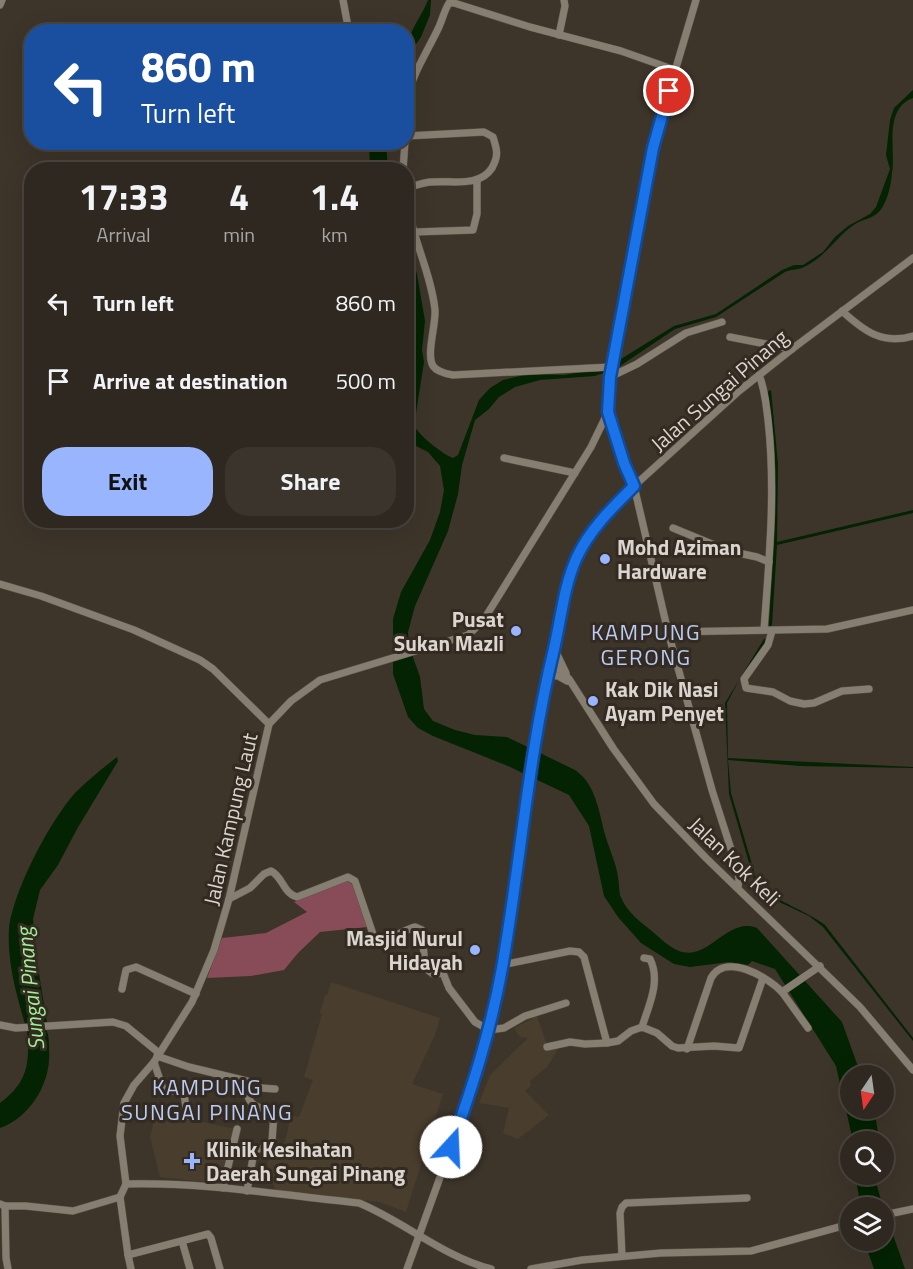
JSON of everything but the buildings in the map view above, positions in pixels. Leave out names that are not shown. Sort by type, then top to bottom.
[{"type":"street","points":[[0,5],[2,0]]},
{"type":"street","points":[[343,0],[348,24]]},
{"type":"street","points":[[559,35],[565,6],[564,0]]},
{"type":"street","points":[[696,0],[657,132],[611,372],[608,412],[624,463],[634,486],[668,632],[712,790],[730,842],[739,878],[738,888]]},
{"type":"street","points":[[414,77],[446,8],[454,1],[559,35],[621,51],[675,70]]},
{"type":"street","points":[[414,136],[489,133],[493,137],[498,154],[488,174],[477,181],[428,182],[414,186]]},
{"type":"street","points":[[415,232],[472,230],[477,214],[477,181]]},
{"type":"street","points":[[414,228],[434,301],[435,319],[430,357],[432,365],[436,369],[453,375],[611,372],[636,364],[686,333],[722,322]]},
{"type":"street","name":"Jalan Sungai Pinang","points":[[407,1269],[474,1083],[489,1030],[502,965],[526,789],[563,605],[577,558],[602,520],[634,486],[759,375],[913,258]]},
{"type":"street","points":[[842,311],[855,323],[881,338],[898,340],[913,336]]},
{"type":"street","points":[[730,336],[792,349]]},
{"type":"street","points":[[759,375],[764,386],[772,482],[768,645],[744,679],[745,686],[749,689],[773,692],[790,701],[804,704],[814,703],[842,692],[869,689]]},
{"type":"street","name":"Jalan Kampung Laut","points":[[126,1184],[120,1136],[124,1103],[134,1085],[157,1057],[196,994],[214,950],[229,899],[269,724],[291,701],[320,680],[468,635],[483,621],[574,473],[608,412]]},
{"type":"street","points":[[504,458],[574,473]]},
{"type":"street","points":[[673,528],[733,553],[757,557],[769,562]]},
{"type":"street","points":[[0,584],[41,596],[134,630],[200,660],[213,669],[269,724]]},
{"type":"street","points":[[668,632],[827,629],[913,610]]},
{"type":"street","points":[[554,648],[570,682]]},
{"type":"street","name":"Jalan Kok Keli","points":[[551,662],[570,682],[644,791],[699,850],[817,968],[860,1007],[911,1065]]},
{"type":"street","points":[[548,675],[561,677],[570,682]]},
{"type":"street","points":[[229,899],[250,888],[264,873],[271,871],[275,872],[289,894],[297,897],[345,877],[351,878],[355,881],[374,937],[385,941],[400,931],[419,927],[422,933],[425,968],[433,974],[443,973],[449,988],[475,1022],[489,1030],[504,1028],[525,1016],[566,1004]]},
{"type":"street","points":[[502,965],[570,951],[579,952],[584,957],[607,1042]]},
{"type":"street","points":[[642,1027],[654,991],[652,964],[650,959],[644,958]]},
{"type":"street","points":[[687,1049],[711,978],[716,970],[732,966],[763,978],[784,991],[808,1028]]},
{"type":"street","points":[[122,989],[126,969],[136,967],[196,994]]},
{"type":"street","points":[[784,991],[817,968]]},
{"type":"street","points":[[547,1047],[570,1042],[591,1044],[618,1041],[631,1031],[642,1027],[657,1033],[674,1047],[687,1049],[714,1046],[734,1049],[740,1046],[763,978]]},
{"type":"street","points":[[0,1025],[16,1028],[118,1023],[126,1026],[157,1057],[247,1081],[247,1097],[250,1102],[258,1108],[274,1113],[272,1141],[269,1148],[257,1149],[254,1152],[247,1191]]},
{"type":"street","points":[[157,1057],[163,1089],[184,1093],[187,1116]]},
{"type":"street","points":[[247,1087],[275,1089]]},
{"type":"street","points":[[223,1188],[237,1129]]},
{"type":"street","points":[[131,1269],[120,1197],[126,1184],[168,1183],[359,1203],[418,1236],[491,1269]]},
{"type":"street","points":[[8,1269],[2,1205],[73,1211],[120,1197]]},
{"type":"street","points":[[622,1256],[620,1212],[626,1203],[747,1198]]},
{"type":"street","points":[[894,1212],[913,1209]]},
{"type":"street","points":[[531,1269],[622,1256],[673,1252],[751,1251],[840,1227]]},
{"type":"street","points":[[128,1255],[208,1234],[220,1269]]},
{"type":"street","points":[[182,1241],[190,1269]]},
{"type":"shaded area","points":[[347,880],[354,886],[367,927],[320,932],[284,970],[251,976],[207,978],[222,938],[266,933],[307,912],[294,902]]},
{"type":"shaded area","points":[[331,982],[440,1018],[435,1035],[412,1084],[443,1094],[406,1212],[380,1202],[276,1192],[267,1164],[274,1148],[284,1146],[291,1115],[299,1117],[313,1080],[304,1077],[322,1014],[320,1012]]},
{"type":"shaded area","points":[[537,1016],[548,1048],[558,1049],[547,1067],[530,1081],[531,1086],[525,1091],[549,1115],[518,1139],[503,1133],[509,1108],[479,1103],[490,1075],[528,1038],[520,1037],[514,1028]]},
{"type":"shaded area","name":"Klinik Kesihatan Daerah Sungai Pinang","points":[[159,1113],[236,1129],[222,1184],[160,1177],[150,1137],[155,1116]]},
{"type":"water","points":[[428,0],[431,0],[430,15],[414,47],[414,28]]},
{"type":"water","points":[[913,90],[913,98],[904,103],[894,121],[891,182],[884,204],[879,212],[855,224],[813,262],[785,272],[716,317],[675,329],[617,368],[595,376],[540,380],[515,387],[499,397],[475,420],[462,465],[458,494],[448,531],[415,606],[408,632],[409,646],[420,677],[424,709],[433,721],[475,735],[507,737],[575,770],[582,776],[596,801],[616,867],[620,895],[630,912],[665,943],[679,951],[690,953],[700,950],[736,928],[746,926],[757,928],[842,1022],[857,1065],[840,1065],[840,1084],[836,1066],[775,969],[752,961],[748,965],[729,962],[690,967],[674,964],[641,943],[618,917],[604,896],[589,826],[569,795],[418,728],[408,717],[393,674],[393,619],[401,592],[430,540],[440,512],[444,490],[440,466],[428,452],[414,445],[414,426],[421,435],[453,458],[458,455],[479,400],[490,388],[503,380],[529,374],[564,375],[602,369],[674,326],[716,314],[782,270],[794,265],[803,265],[823,252],[848,226],[870,214],[876,207],[890,169],[886,155],[890,120],[894,108]]},
{"type":"water","points":[[369,150],[387,150],[387,162],[370,162]]},
{"type":"water","points":[[414,264],[425,321],[422,350],[424,362],[414,426]]},
{"type":"water","points":[[771,390],[778,464],[777,542],[913,510],[913,513],[777,545],[772,625],[769,627],[775,490],[767,392]]},
{"type":"water","points":[[767,638],[767,641],[739,680],[764,639]]},
{"type":"water","points":[[739,680],[727,703],[728,758],[913,767],[800,766],[728,760],[731,793],[756,878],[779,899],[825,925],[913,1038],[913,1041],[823,927],[809,916],[773,899],[754,880],[729,794],[725,703]]},
{"type":"water","name":"Sungai Pinang","points":[[117,757],[118,761],[58,865],[40,890],[33,919],[36,955],[47,1023],[41,1023],[46,1029],[49,1041],[47,1073],[30,1107],[11,1123],[0,1128],[0,1103],[22,1079],[27,1062],[27,1030],[36,1024],[25,1024],[11,965],[9,929],[17,896],[44,838],[65,805],[80,788]]},
{"type":"water","points":[[848,1119],[876,1119],[878,1131],[851,1131]]},
{"type":"water","points":[[857,1185],[877,1185],[880,1197],[859,1197]]},
{"type":"water","points":[[894,1238],[905,1269],[874,1269],[868,1251],[894,1251]]},
{"type":"place","name":"Mohd Aziman Hardware","points":[[605,559]]},
{"type":"place","name":"Pusat Sukan Mazli","points":[[516,631]]},
{"type":"place","name":"Kak Dik Nasi Ayam Penyet","points":[[593,701]]},
{"type":"place","name":"Masjid Nurul Hidayah","points":[[475,950]]},
{"type":"place","name":"Klinik Kesihatan Daerah Sungai Pinang","points":[[192,1161]]},
{"type":"district","name":"KAMPUNG GERONG","points":[[646,644]]},
{"type":"district","name":"KAMPUNG SUNGAI PINANG","points":[[207,1100]]},
{"type":"route","points":[[451,1147],[474,1083],[495,1003],[526,789],[570,577],[577,558],[591,534],[634,486],[624,463],[608,412],[610,377],[653,148],[669,91]]}]
